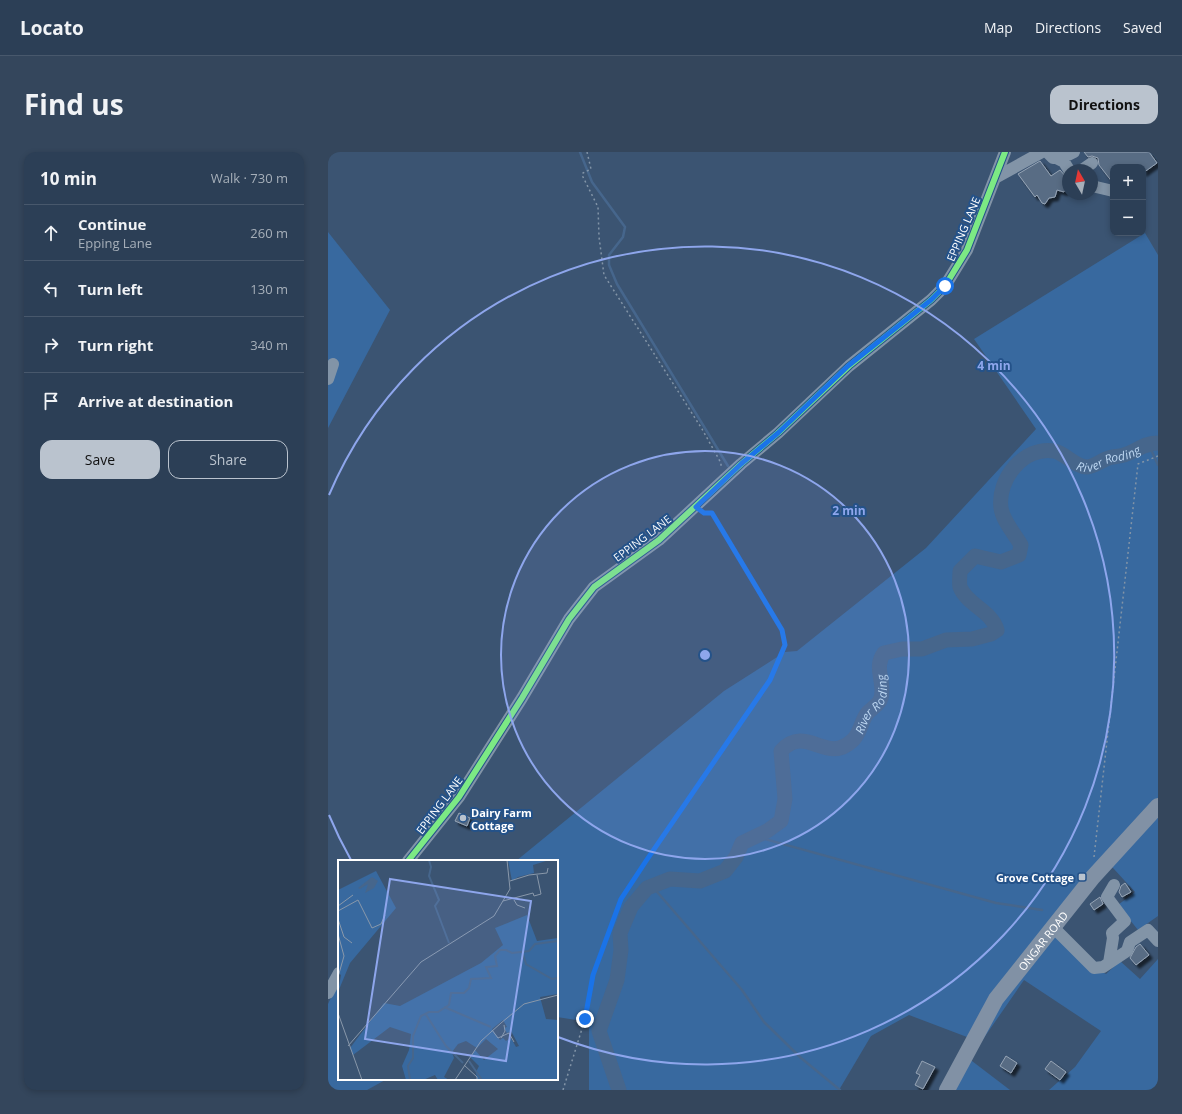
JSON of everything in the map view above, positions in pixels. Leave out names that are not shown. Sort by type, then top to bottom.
[{"type":"main road","name":"ONGAR ROAD","points":[[947,1090],[996,999],[1100,869],[1158,806]]},
{"type":"street","name":"EPPING LANE","points":[[409,860],[459,797],[522,698],[580,602],[594,587],[659,540],[741,464],[778,433],[848,366],[931,300],[945,286],[968,250],[1005,152]]},
{"type":"street","points":[[995,178],[1042,152]]},
{"type":"street","points":[[1051,155],[1063,157],[1074,152]]},
{"type":"street","points":[[1051,155],[1065,164]]},
{"type":"street","points":[[1098,187],[1110,190]]},
{"type":"street","points":[[328,379],[333,364]]},
{"type":"street","points":[[1109,963],[1113,938],[1112,933],[1126,921],[1107,897],[1114,885]]},
{"type":"street","points":[[1053,927],[1094,968],[1103,967],[1109,963],[1126,951],[1130,942],[1148,930],[1158,941]]},
{"type":"street","points":[[328,993],[338,975]]},
{"type":"path","points":[[586,152],[592,170],[583,173],[598,207],[599,237],[604,275],[702,429],[721,463],[720,470]]},
{"type":"path","points":[[1100,869],[1094,859],[1138,464],[1158,456]]},
{"type":"path","points":[[563,1090],[585,1019],[593,975],[621,899],[770,680],[785,645],[782,630],[712,513],[704,513],[696,507]]},
{"type":"shaded area","points":[[328,232],[390,310],[328,428]]},
{"type":"shaded area","points":[[1146,235],[1158,255],[1158,916],[1138,930],[1118,905],[1135,892],[1103,857],[1047,923],[1094,968],[1106,974],[1120,961],[1140,979],[1158,959],[1158,1090],[1049,1090],[1075,1067],[1101,1031],[1024,980],[979,1045],[967,1037],[909,1015],[871,1036],[839,1090],[589,1090],[589,1022],[558,1017],[558,860],[517,860],[724,691],[785,652],[797,651],[926,548],[1036,429],[974,339],[1140,236],[1146,236]]},
{"type":"shaded area","points":[[338,983],[338,1080],[385,1080],[367,1090],[328,1090],[328,1004]]},
{"type":"shaded area","points":[[968,1058],[1010,1090],[952,1090]]},
{"type":"building","points":[[1084,152],[1149,152],[1157,163],[1146,171],[1146,164],[1110,164],[1110,179],[1099,165],[1098,158],[1092,156],[1088,157]]},
{"type":"building","points":[[1040,161],[1051,176],[1060,170],[1062,172],[1062,191],[1057,190],[1055,197],[1049,198],[1045,204],[1042,203],[1037,195],[1035,197],[1018,174]]},
{"type":"building","name":"Dairy Farm Cottage","points":[[459,813],[470,818],[467,826],[455,821]]},
{"type":"building","points":[[1125,883],[1131,892],[1122,897],[1119,892],[1121,886]]},
{"type":"building","points":[[1100,897],[1103,904],[1094,910],[1090,904]]},
{"type":"building","points":[[1140,944],[1149,955],[1136,965],[1130,958],[1136,947]]},
{"type":"building","points":[[1006,1056],[1017,1063],[1011,1073],[1000,1066]]},
{"type":"building","points":[[922,1061],[935,1067],[923,1089],[915,1085],[920,1075],[916,1073]]},
{"type":"building","points":[[1051,1061],[1066,1072],[1060,1080],[1045,1069]]},
{"type":"waterway","points":[[580,152],[592,182],[625,227],[623,237],[609,255],[609,265],[617,284],[728,466]]},
{"type":"waterway","points":[[1148,443],[1158,465]]},
{"type":"waterway","name":"River Roding","points":[[619,1090],[599,1031],[617,980],[621,950],[620,933],[631,907],[647,888],[670,879],[700,881],[725,871],[736,857],[742,843],[767,831],[781,821],[785,799],[781,751],[790,744],[799,741],[834,749],[843,747],[853,740],[866,715],[879,703],[882,696],[879,667],[884,653],[902,649],[922,649],[946,640],[972,639],[991,634],[997,630],[990,618],[963,593],[960,587],[960,571],[975,556],[1001,562],[1019,555],[1021,545],[1004,518],[1001,508],[1001,497],[1003,486],[1008,476],[1023,459],[1032,454],[1043,451],[1054,451],[1062,454],[1078,465],[1087,467],[1095,465],[1108,458],[1122,456],[1149,444],[1158,443]]},
{"type":"waterway","points":[[754,836],[996,903],[1042,910]]},
{"type":"waterway","points":[[652,886],[742,990],[764,1022],[801,1058],[840,1090]]},
{"type":"cycle path","points":[[409,860],[459,797],[522,698],[569,619],[594,587],[659,540],[741,464],[778,433],[849,366],[931,300],[945,286],[967,250],[1005,152]]},
{"type":"place","name":"Dairy Farm Cottage","points":[[463,818]]},
{"type":"place","name":"Grove Cottage","points":[[1082,877]]},
{"type":"route","points":[[585,1019],[593,975],[621,899],[770,680],[785,645],[782,630],[712,513],[704,513],[696,507],[741,464],[778,433],[848,366],[913,315],[945,286]]}]
